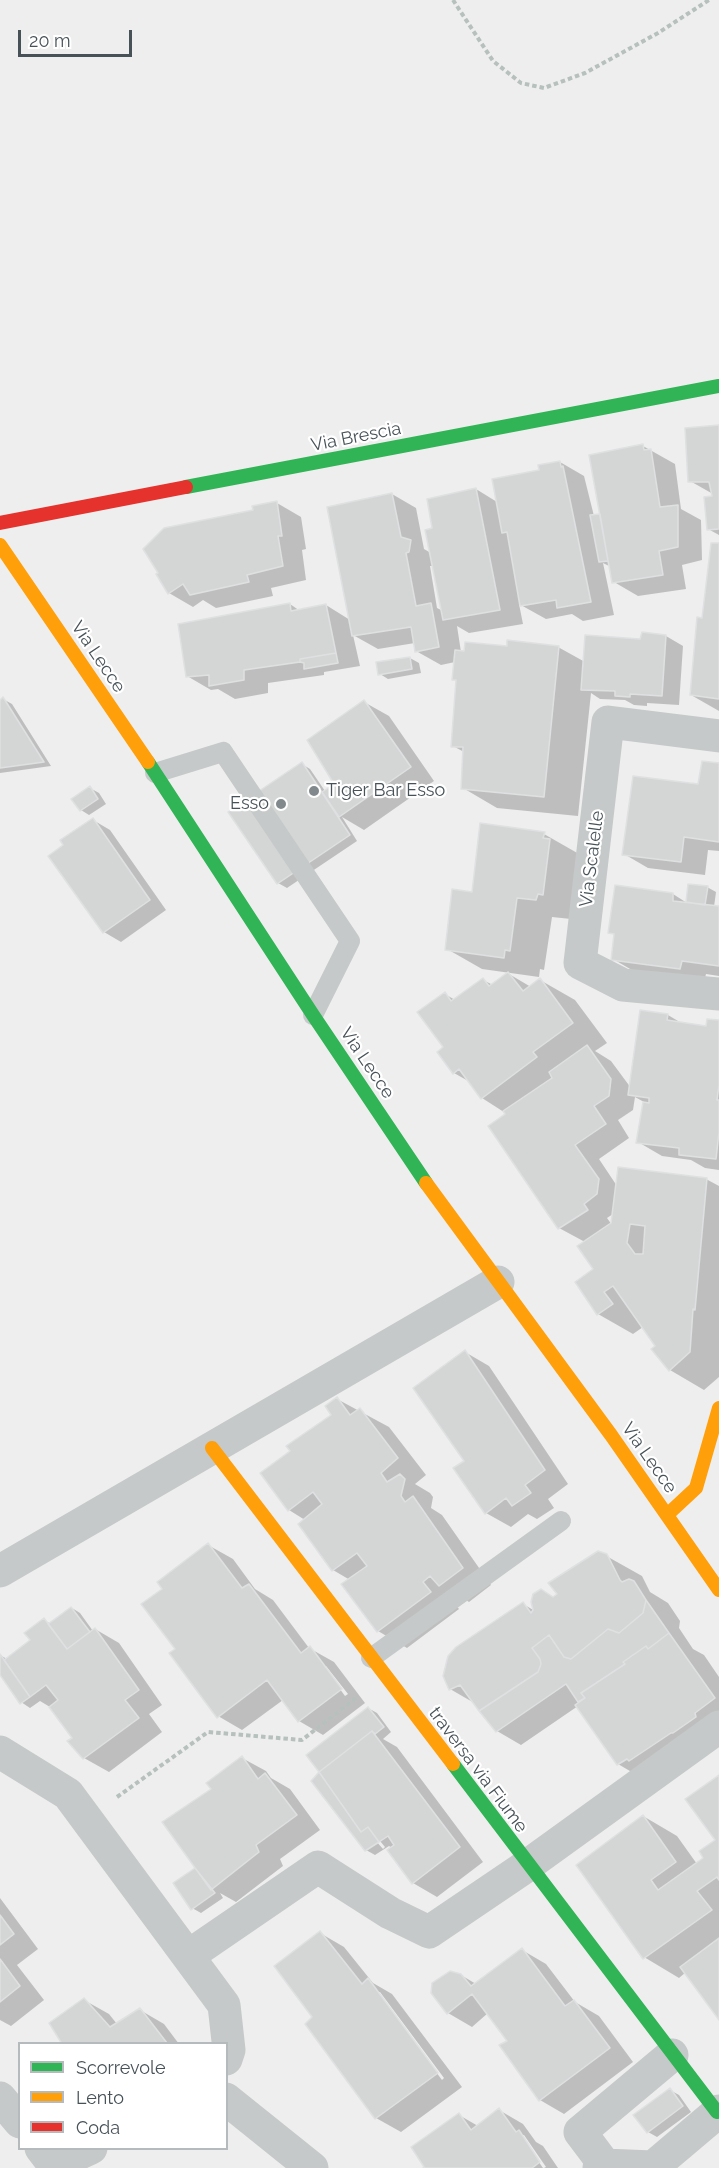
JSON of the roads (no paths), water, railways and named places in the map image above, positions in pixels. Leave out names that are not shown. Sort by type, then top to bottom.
[{"type":"main road","name":"Via Brescia","points":[[0,523],[719,386]]},
{"type":"main road","name":"Via Lecce","points":[[0,545],[155,772],[313,1015],[421,1175],[719,1590]]},
{"type":"main road","points":[[667,1515],[696,1488],[719,1408]]},
{"type":"main road","name":"traversa via Fiume","points":[[212,1448],[672,2055],[718,2112]]},
{"type":"street","name":"Via Scalelle","points":[[719,736],[608,722],[580,963],[623,985],[719,994]]},
{"type":"street","points":[[0,1571],[498,1282]]},
{"type":"street","points":[[188,1956],[318,1867],[390,1913],[429,1932],[528,1865],[719,1726]]},
{"type":"street","points":[[0,1752],[68,1794],[87,1819],[224,2005],[228,2053]]},
{"type":"street","points":[[672,2055],[580,2132],[604,2167],[653,2167],[718,2112]]},
{"type":"street","points":[[0,2098],[18,2120]]},
{"type":"street","points":[[228,2101],[312,2168]]},
{"type":"street","points":[[43,2150],[54,2165],[87,2150]]},
{"type":"lane","points":[[155,772],[223,752],[350,941],[313,1015]]},
{"type":"lane","points":[[371,1658],[561,1521]]},
{"type":"place","name":"Tiger Bar Esso","points":[[314,791]]},
{"type":"place","name":"Esso","points":[[281,804]]}]
